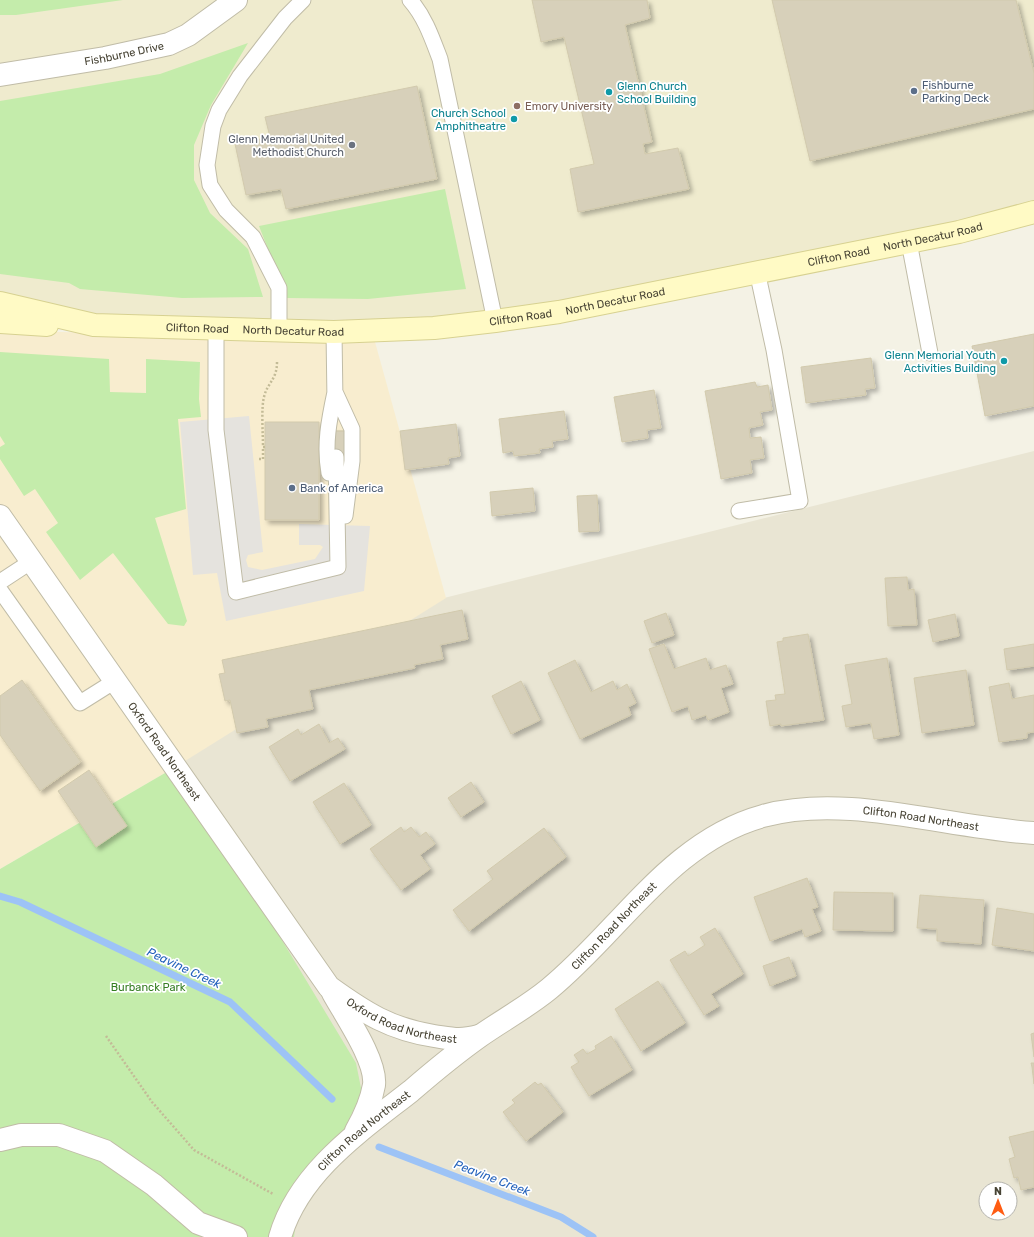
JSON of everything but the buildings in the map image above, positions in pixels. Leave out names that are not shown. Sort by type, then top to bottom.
[{"type":"main road","points":[[909,242],[959,232],[1034,212]]},
{"type":"main road","name":"North Decatur Road","points":[[860,252],[909,242]]},
{"type":"main road","name":"Clifton Road","points":[[279,331],[334,332],[426,328],[495,321],[566,310],[756,271],[860,252]]},
{"type":"main road","points":[[0,303],[94,325]]},
{"type":"main road","points":[[0,322],[94,325]]},
{"type":"main road","name":"Clifton Road","points":[[94,325],[216,330]]},
{"type":"main road","name":"North Decatur Road","points":[[216,330],[279,331]]},
{"type":"street","name":"Fishburne Drive","points":[[0,75],[105,58],[169,44],[188,35],[236,0]]},
{"type":"street","points":[[0,330],[26,323]]},
{"type":"street","name":"Oxford Road Northeast","points":[[0,516],[329,987],[371,1061],[374,1076],[374,1085],[365,1114],[354,1136]]},
{"type":"street","name":"Clifton Road Northeast","points":[[280,1237],[296,1202],[312,1177],[354,1136],[479,1036],[520,1010],[549,989],[601,940],[676,864],[708,840],[740,824],[781,812],[833,808],[1001,830],[1034,832]]},
{"type":"street","name":"Oxford Road Northeast","points":[[329,987],[358,1008],[384,1022],[412,1033],[459,1040],[479,1036]]},
{"type":"street","points":[[0,1140],[21,1135],[59,1135],[105,1151],[154,1185],[198,1223],[236,1237]]},
{"type":"lane","points":[[279,331],[279,288],[253,237],[226,210],[210,186],[207,165],[213,126],[219,110],[240,76],[285,18],[303,0]]},
{"type":"lane","points":[[410,0],[419,10],[430,30],[440,60],[495,321]]},
{"type":"lane","points":[[909,242],[930,353]]},
{"type":"lane","points":[[739,511],[800,501],[774,350],[756,271]]},
{"type":"lane","points":[[216,330],[216,430],[236,592],[338,567]]},
{"type":"lane","points":[[334,332],[336,430]]},
{"type":"lane","points":[[335,392],[352,429],[352,460],[338,567]]},
{"type":"lane","points":[[335,392],[327,430],[326,457],[337,519]]},
{"type":"lane","points":[[336,457],[338,567]]},
{"type":"lane","points":[[0,582],[32,561]]},
{"type":"lane","points":[[0,590],[80,703],[115,681]]},
{"type":"path","points":[[259,459],[263,459],[264,447],[264,396],[275,376],[277,362]]},
{"type":"path","points":[[106,1036],[152,1102],[194,1150],[268,1193],[296,1202]]},
{"type":"shaded area","name":"Emory University","points":[[0,0],[1034,0],[1034,212],[559,312],[216,330],[0,303]]},
{"type":"shaded area","points":[[0,330],[375,342],[446,598],[177,766],[0,869]]},
{"type":"shaded area","points":[[249,416],[263,552],[248,555],[246,560],[248,567],[262,570],[315,559],[323,547],[320,545],[299,545],[299,524],[370,526],[364,591],[226,621],[217,573],[193,575],[180,422]]},
{"type":"shaded area","points":[[1034,451],[1034,1237],[292,1237],[176,764],[444,598]]},
{"type":"green space","points":[[0,0],[123,0],[16,15],[0,15]]},
{"type":"green space","points":[[248,43],[211,105],[194,145],[194,180],[210,213],[248,249],[263,297],[182,298],[80,289],[69,283],[0,274],[0,101],[160,74]]},
{"type":"green space","points":[[445,189],[466,289],[368,299],[287,298],[259,226]]},
{"type":"green space","points":[[0,352],[109,359],[110,392],[146,393],[146,359],[200,362],[199,399],[201,417],[178,419],[186,509],[155,518],[187,621],[184,626],[168,624],[113,553],[80,580],[46,532],[58,523],[35,489],[24,496],[0,459],[0,447],[5,444],[0,436]]},
{"type":"green space","name":"Burbanck Park","points":[[177,766],[356,1063],[362,1093],[318,1183],[297,1212],[294,1237],[0,1237],[0,869]]},
{"type":"waterway","name":"Peavine Creek","points":[[0,896],[20,902],[230,1002],[332,1099]]},
{"type":"waterway","name":"Peavine Creek","points":[[379,1147],[561,1217],[593,1237]]},
{"type":"place","name":"Fishburne Parking Deck","points":[[914,91]]},
{"type":"place","name":"Glenn Church School Building","points":[[609,92]]},
{"type":"place","name":"Emory University","points":[[517,106]]},
{"type":"place","name":"Church School Amphitheatre","points":[[514,119]]},
{"type":"place","name":"Glenn Memorial United Methodist Church","points":[[352,145]]},
{"type":"place","name":"Glenn Memorial Youth Activities Building","points":[[1004,361]]},
{"type":"place","name":"Bank of America","points":[[292,488]]}]
